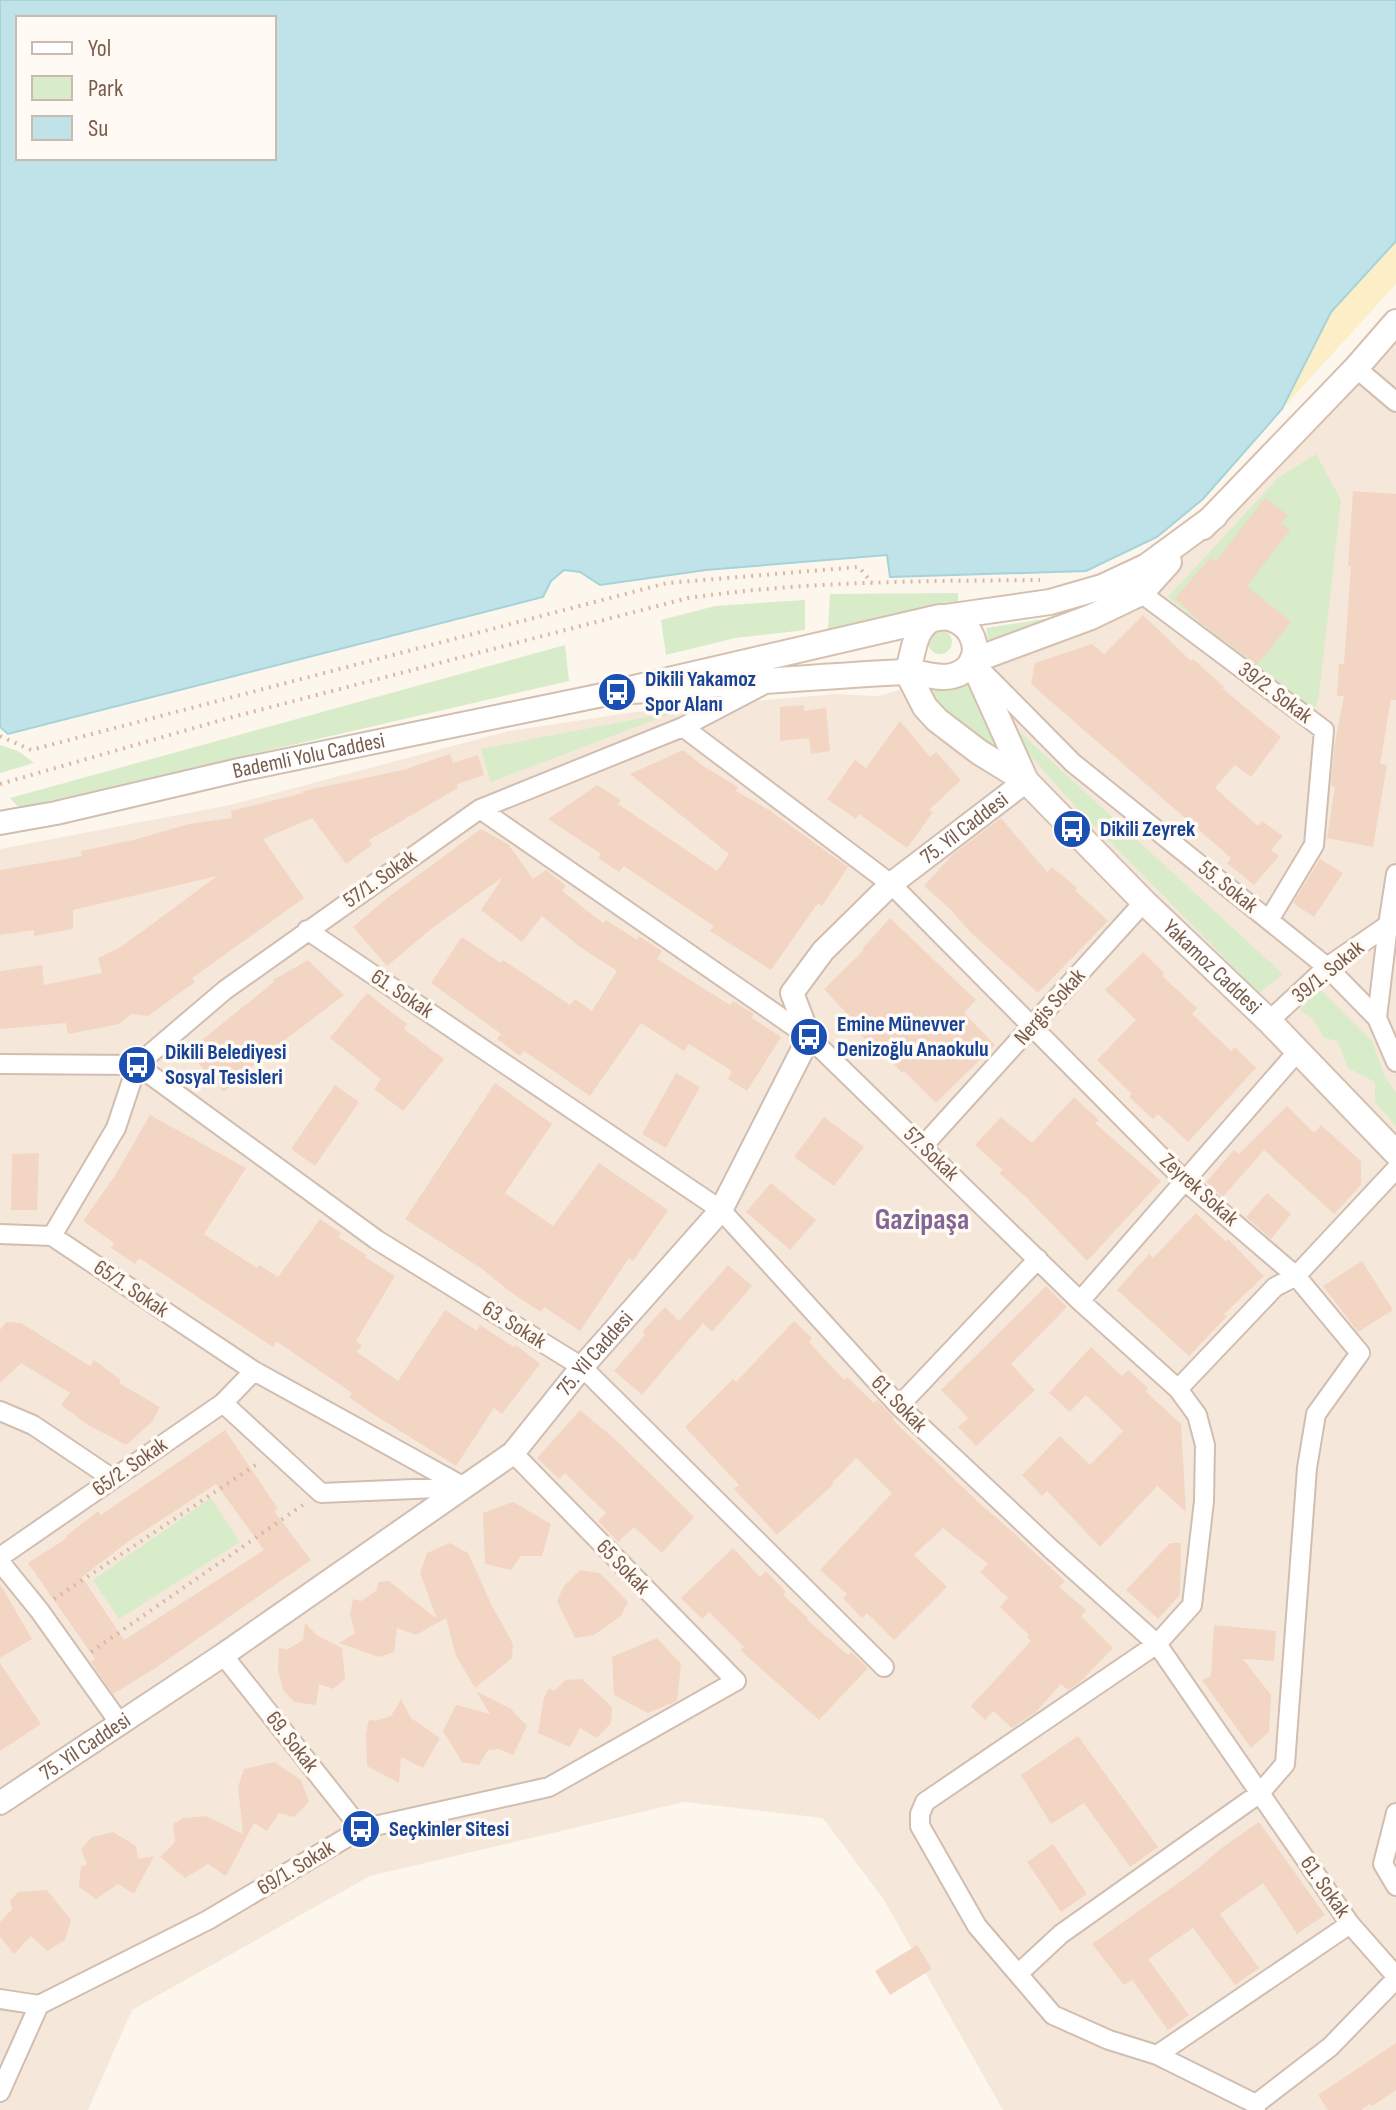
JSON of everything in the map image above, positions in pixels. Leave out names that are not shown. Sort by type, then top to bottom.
[{"type":"main road","points":[[972,661],[1091,617],[1141,593],[1396,322]]},
{"type":"main road","points":[[617,692],[940,617],[1050,602],[1102,587],[1147,566],[1215,516]]},
{"type":"main road","points":[[617,692],[774,679],[911,662],[933,675],[953,676],[972,661],[975,642],[959,620],[940,617],[919,629],[911,662],[925,707],[979,752],[1026,781]]},
{"type":"main road","points":[[972,661],[1026,781]]},
{"type":"main road","name":"Yakamoz Caddesi","points":[[1026,781],[1144,902],[1269,1021],[1396,1153]]},
{"type":"street","points":[[1356,368],[1396,402]]},
{"type":"street","name":"39/2. Sokak","points":[[1141,593],[1324,730],[1314,845],[1269,920]]},
{"type":"street","name":"55. Sokak","points":[[972,661],[1073,763],[1327,967],[1377,1018],[1396,1062]]},
{"type":"street","name":"57/1. Sokak","points":[[137,1065],[225,990],[480,809],[683,727],[774,679]]},
{"type":"street","name":"Bademli Yolu Caddesi","points":[[0,823],[617,692]]},
{"type":"street","name":"Zeyrek Sokak","points":[[683,727],[891,884],[1186,1182],[1296,1276],[1360,1353],[1316,1414],[1307,1468],[1285,1764],[1260,1793]]},
{"type":"street","name":"75. Yil Caddesi","points":[[0,1803],[121,1725],[513,1453],[582,1367],[721,1210],[809,1037],[792,993],[823,951],[891,884],[1026,781]]},
{"type":"street","name":"57. Sokak","points":[[480,809],[809,1037],[1080,1301],[1178,1389],[1197,1415],[1205,1445],[1204,1501],[1192,1605],[1157,1644],[925,1802],[920,1814],[920,1826],[977,1926],[1053,2015],[1109,2040],[1157,2055],[1256,2107]]},
{"type":"street","name":"39/1. Sokak","points":[[1377,1018],[1396,874]]},
{"type":"street","name":"Nergis Sokak","points":[[923,1146],[1144,902]]},
{"type":"street","name":"39/1. Sokak","points":[[1269,1021],[1327,967],[1388,925]]},
{"type":"street","name":"61. Sokak","points":[[307,930],[721,1210],[899,1406],[1157,1644],[1350,1924],[1396,1977]]},
{"type":"street","points":[[1080,1301],[1298,1051]]},
{"type":"street","points":[[0,1064],[137,1065],[116,1128],[52,1236],[0,1234]]},
{"type":"street","name":"63. Sokak","points":[[137,1065],[377,1240],[582,1367],[884,1667]]},
{"type":"street","points":[[1178,1389],[1275,1287],[1296,1276],[1396,1169]]},
{"type":"street","name":"65/1. Sokak","points":[[52,1236],[254,1371],[464,1487]]},
{"type":"street","points":[[899,1406],[1038,1259]]},
{"type":"street","name":"65/2. Sokak","points":[[0,1559],[223,1403],[254,1371]]},
{"type":"street","points":[[223,1403],[321,1493],[464,1487]]},
{"type":"street","points":[[0,1411],[33,1425],[113,1479]]},
{"type":"street","name":"65 Sokak","points":[[513,1453],[736,1681]]},
{"type":"street","points":[[0,1559],[121,1725]]},
{"type":"street","name":"69. Sokak","points":[[223,1655],[361,1829]]},
{"type":"street","name":"69/1. Sokak","points":[[39,2005],[208,1920],[361,1829],[549,1787],[736,1681]]},
{"type":"street","points":[[1018,1974],[1061,1934],[1260,1793]]},
{"type":"street","points":[[1396,1813],[1383,1864],[1396,1886]]},
{"type":"street","points":[[1157,2055],[1350,1924]]},
{"type":"street","points":[[1256,2107],[1330,2047],[1396,1977]]},
{"type":"street","points":[[0,1999],[39,2005],[0,2092]]},
{"type":"path","points":[[0,736],[31,750],[667,583],[859,567],[872,583]]},
{"type":"path","points":[[0,784],[225,719],[688,598],[872,583],[1043,580]]},
{"type":"path","points":[[39,1610],[276,1451]]},
{"type":"path","points":[[75,1662],[321,1493]]},
{"type":"shaded area","points":[[1396,335],[1396,2110],[1003,2110],[884,1900],[823,1818],[684,1802],[370,1876],[132,2010],[88,2110],[0,2110],[0,849],[230,805],[509,731],[635,712],[835,694],[879,696],[997,660],[1171,569]]},
{"type":"green space","points":[[1316,454],[1341,500],[1319,695],[1313,715],[1168,597],[1278,478]]},
{"type":"green space","points":[[958,593],[958,606],[828,629],[830,594]]},
{"type":"green space","points":[[805,600],[805,630],[735,638],[666,655],[661,620],[715,606]]},
{"type":"green space","points":[[1069,615],[988,640],[986,628]]},
{"type":"green space","points":[[940,630],[949,633],[952,642],[949,651],[940,654],[931,651],[928,642],[931,633]]},
{"type":"green space","points":[[565,645],[569,681],[19,808],[10,798]]},
{"type":"green space","points":[[969,678],[1005,757],[936,704],[933,684]]},
{"type":"green space","points":[[678,711],[491,782],[481,749]]},
{"type":"green space","points":[[1011,724],[1283,974],[1259,993],[1073,804],[1006,728]]},
{"type":"green space","points":[[0,745],[18,751],[34,763],[0,773]]},
{"type":"green space","points":[[1319,988],[1372,1041],[1385,1077],[1396,1092],[1396,1126],[1375,1102],[1375,1082],[1348,1068],[1338,1041],[1324,1038],[1313,1019],[1300,1010]]},
{"type":"green space","points":[[211,1498],[240,1542],[119,1619],[93,1580]]},
{"type":"sand","points":[[1396,241],[1396,284],[1282,409],[1331,312]]},
{"type":"water","points":[[0,0],[1396,0],[1396,241],[1331,312],[1282,409],[1203,499],[1157,537],[1086,571],[890,577],[887,555],[706,570],[600,585],[580,572],[564,570],[551,581],[543,597],[8,734],[0,727]]},
{"type":"building","points":[[1353,491],[1396,494],[1396,700],[1391,699],[1380,764],[1387,765],[1373,847],[1327,838],[1335,787],[1331,786],[1334,748],[1344,696],[1337,696],[1339,664],[1344,664]]},
{"type":"building","points":[[1265,498],[1288,515],[1281,523],[1290,530],[1247,586],[1291,622],[1257,665],[1201,623],[1175,598],[1211,557],[1216,561]]},
{"type":"building","points":[[1143,615],[1191,661],[1193,659],[1222,688],[1281,737],[1251,777],[1235,765],[1215,788],[1258,826],[1262,821],[1283,836],[1271,850],[1279,856],[1254,885],[1227,863],[1231,858],[1031,684],[1035,663],[1092,644],[1104,654]]},
{"type":"building","points":[[804,705],[804,711],[826,708],[830,751],[811,754],[809,738],[780,741],[780,707]]},
{"type":"building","points":[[900,721],[930,757],[936,752],[961,780],[929,810],[933,812],[907,848],[859,814],[856,819],[827,799],[855,760],[866,768]]},
{"type":"building","points":[[683,750],[738,787],[736,791],[769,810],[848,867],[822,906],[818,903],[771,970],[710,931],[714,926],[624,866],[619,872],[598,858],[601,854],[548,819],[597,785],[621,800],[618,804],[717,871],[729,854],[630,774]]},
{"type":"building","points":[[450,754],[453,763],[478,755],[484,775],[457,784],[458,788],[369,840],[372,845],[346,864],[312,818],[263,839],[304,898],[192,978],[195,982],[148,1016],[132,1014],[119,1024],[68,1034],[66,1023],[0,1029],[0,971],[42,965],[44,985],[102,973],[98,958],[121,947],[217,876],[73,910],[73,929],[34,936],[34,930],[0,935],[0,870],[82,856],[81,851],[189,824],[232,818],[231,811],[303,791],[403,770]]},
{"type":"building","points":[[1001,818],[1047,872],[1052,867],[1108,921],[1038,993],[924,886],[952,855]]},
{"type":"building","points":[[481,829],[508,844],[533,879],[546,870],[566,886],[562,891],[603,923],[606,920],[637,940],[639,936],[662,951],[657,959],[730,1005],[733,1001],[754,1014],[752,1018],[781,1037],[747,1091],[728,1079],[732,1071],[689,1044],[684,1051],[641,1023],[590,1096],[524,1051],[520,1056],[497,1039],[501,1034],[431,983],[462,937],[570,1005],[575,999],[592,1011],[617,971],[580,947],[542,916],[522,942],[481,910],[503,877],[431,929],[387,966],[353,927]]},
{"type":"building","points":[[1320,859],[1343,873],[1314,917],[1293,903]]},
{"type":"building","points":[[890,918],[976,1000],[964,1013],[995,1045],[936,1103],[904,1071],[902,1073],[874,1041],[870,1044],[824,989],[864,950]]},
{"type":"building","points":[[1143,952],[1164,973],[1162,976],[1197,1008],[1192,1014],[1231,1051],[1235,1047],[1256,1068],[1188,1142],[1158,1114],[1153,1119],[1097,1060],[1136,1020],[1105,990]]},
{"type":"building","points":[[308,960],[344,995],[260,1059],[224,1092],[188,1051],[273,980]]},
{"type":"building","points":[[367,993],[407,1024],[404,1029],[444,1059],[403,1111],[374,1089],[381,1079],[330,1038]]},
{"type":"building","points":[[676,1073],[700,1087],[666,1148],[642,1134]]},
{"type":"building","points":[[495,1083],[552,1124],[505,1193],[553,1226],[599,1163],[668,1210],[633,1261],[629,1258],[580,1331],[544,1307],[541,1312],[405,1219]]},
{"type":"building","points":[[335,1085],[359,1102],[315,1166],[291,1149]]},
{"type":"building","points":[[1074,1097],[1099,1120],[1095,1123],[1161,1181],[1087,1261],[999,1173],[1003,1170],[975,1145],[1001,1117],[1032,1143]]},
{"type":"building","points":[[1287,1106],[1314,1133],[1321,1125],[1361,1161],[1361,1185],[1334,1214],[1264,1150],[1223,1197],[1206,1182],[1234,1150],[1239,1154]]},
{"type":"building","points":[[150,1115],[246,1168],[204,1234],[257,1268],[259,1265],[278,1277],[320,1219],[341,1233],[338,1237],[395,1276],[356,1341],[362,1345],[357,1352],[398,1381],[445,1310],[477,1331],[480,1325],[514,1347],[516,1345],[540,1364],[502,1414],[494,1408],[456,1466],[373,1414],[349,1397],[352,1393],[276,1341],[273,1347],[139,1258],[135,1264],[111,1248],[114,1243],[83,1221],[116,1174]]},
{"type":"building","points":[[824,1117],[864,1147],[834,1186],[794,1157]]},
{"type":"building","points":[[39,1153],[37,1210],[11,1210],[12,1154]]},
{"type":"building","points":[[771,1183],[816,1220],[790,1250],[746,1212]]},
{"type":"building","points":[[1267,1193],[1291,1214],[1271,1239],[1246,1217]]},
{"type":"building","points":[[1196,1213],[1226,1242],[1228,1239],[1264,1276],[1224,1314],[1227,1316],[1189,1356],[1117,1290],[1149,1254],[1153,1258]]},
{"type":"building","points":[[1362,1261],[1393,1310],[1358,1332],[1323,1286]]},
{"type":"building","points":[[728,1265],[752,1286],[712,1332],[703,1323],[642,1395],[614,1371],[645,1335],[642,1332],[665,1307],[679,1321]]},
{"type":"building","points":[[1046,1286],[1067,1307],[1011,1364],[1035,1390],[976,1446],[958,1427],[968,1418],[941,1390]]},
{"type":"building","points":[[794,1321],[812,1338],[809,1342],[844,1380],[847,1377],[874,1403],[877,1400],[893,1420],[980,1504],[1065,1581],[1059,1587],[1086,1610],[1081,1616],[1113,1648],[1080,1682],[1068,1690],[1061,1684],[1036,1712],[1012,1728],[993,1711],[985,1720],[971,1706],[1031,1641],[1027,1637],[1029,1635],[1000,1607],[1008,1598],[980,1572],[988,1564],[943,1528],[914,1555],[947,1587],[894,1640],[867,1613],[862,1618],[843,1598],[847,1594],[820,1570],[892,1493],[856,1458],[833,1485],[777,1535],[734,1489],[739,1485],[685,1427],[733,1379],[736,1382]]},
{"type":"building","points":[[6,1322],[21,1323],[90,1366],[94,1360],[121,1380],[119,1383],[160,1407],[152,1422],[126,1445],[88,1425],[61,1405],[70,1393],[21,1363],[0,1383],[0,1330]]},
{"type":"building","points":[[1091,1347],[1122,1376],[1128,1370],[1148,1388],[1145,1391],[1181,1424],[1186,1512],[1157,1486],[1100,1547],[1047,1491],[1042,1496],[1022,1475],[1060,1436],[1090,1465],[1123,1431],[1086,1395],[1070,1412],[1049,1393]]},
{"type":"building","points":[[580,1410],[616,1440],[694,1517],[662,1553],[634,1527],[618,1542],[598,1521],[606,1513],[565,1473],[559,1479],[537,1458]]},
{"type":"building","points":[[225,1430],[278,1509],[274,1511],[311,1560],[113,1694],[91,1662],[95,1659],[28,1563],[67,1538],[98,1511],[101,1515]],"holes":[[[216,1484],[264,1550],[124,1640],[82,1577],[129,1541]]]},
{"type":"building","points":[[513,1502],[551,1524],[542,1556],[521,1556],[511,1570],[485,1564],[483,1513]]},
{"type":"building","points":[[450,1543],[468,1553],[513,1644],[512,1658],[475,1688],[456,1656],[446,1618],[416,1635],[397,1628],[394,1652],[379,1657],[339,1643],[355,1633],[350,1614],[353,1599],[361,1601],[377,1590],[378,1582],[389,1581],[437,1619],[420,1573],[427,1553]]},
{"type":"building","points":[[1170,1543],[1181,1543],[1180,1595],[1158,1619],[1126,1590]]},
{"type":"building","points":[[733,1548],[760,1577],[766,1571],[807,1620],[868,1668],[819,1720],[740,1650],[744,1647],[709,1612],[702,1619],[681,1598]]},
{"type":"building","points":[[580,1570],[600,1573],[628,1602],[621,1616],[594,1635],[575,1638],[557,1601],[564,1586]]},
{"type":"building","points":[[0,1584],[32,1639],[0,1658]]},
{"type":"building","points":[[305,1623],[318,1636],[342,1648],[345,1679],[333,1689],[319,1684],[316,1705],[294,1702],[283,1690],[278,1670],[279,1647],[286,1650],[303,1640]]},
{"type":"building","points":[[1214,1625],[1276,1631],[1274,1661],[1243,1659],[1271,1695],[1269,1732],[1251,1748],[1202,1680],[1211,1676]]},
{"type":"building","points":[[657,1638],[681,1664],[677,1701],[648,1713],[614,1695],[612,1657]]},
{"type":"building","points":[[0,1663],[41,1724],[0,1751]]},
{"type":"building","points":[[582,1679],[612,1707],[611,1723],[597,1738],[580,1728],[570,1747],[538,1733],[544,1697],[549,1688],[554,1691],[566,1680]]},
{"type":"building","points":[[476,1691],[511,1709],[527,1726],[513,1755],[499,1749],[488,1750],[479,1765],[462,1762],[443,1731],[456,1705],[490,1714]]},
{"type":"building","points":[[401,1699],[411,1718],[440,1738],[423,1768],[401,1757],[399,1783],[367,1766],[366,1733],[369,1719],[375,1721],[391,1716]]},
{"type":"building","points":[[1078,1736],[1158,1847],[1130,1867],[1084,1803],[1051,1824],[1021,1775]]},
{"type":"building","points":[[274,1762],[301,1780],[309,1802],[294,1817],[279,1813],[267,1831],[254,1823],[226,1876],[208,1864],[185,1878],[160,1857],[175,1842],[173,1824],[183,1818],[206,1816],[243,1834],[238,1787],[244,1769]]},
{"type":"building","points":[[1259,1822],[1325,1915],[1297,1934],[1263,1883],[1220,1914],[1259,1968],[1235,1985],[1193,1928],[1148,1959],[1189,2015],[1168,2030],[1132,1980],[1124,1985],[1092,1944]]},
{"type":"building","points":[[113,1832],[136,1846],[138,1859],[154,1856],[134,1894],[118,1884],[96,1899],[79,1887],[81,1867],[87,1864],[81,1849],[92,1837]]},
{"type":"building","points":[[1053,1844],[1087,1894],[1061,1912],[1027,1862]]},
{"type":"building","points":[[47,1890],[71,1920],[65,1940],[47,1951],[31,1936],[14,1954],[0,1937],[0,1922],[12,1909],[10,1901],[18,1892]]},
{"type":"building","points":[[917,1945],[932,1969],[890,1995],[875,1971]]},
{"type":"building","points":[[1396,2043],[1396,2090],[1361,2110],[1328,2110],[1318,2095]]},
{"type":"place","name":"Dikili Yakamoz Spor Alanı","points":[[617,692]]},
{"type":"place","name":"Dikili Zeyrek","points":[[1072,829]]},
{"type":"place","name":"Emine Münevver Denizoğlu Anaokulu","points":[[809,1037]]},
{"type":"place","name":"Dikili Belediyesi Sosyal Tesisleri","points":[[137,1065]]},
{"type":"place","name":"Seçkinler Sitesi","points":[[361,1829]]},
{"type":"district","name":"Gazipaşa","points":[[922,1220]]}]
